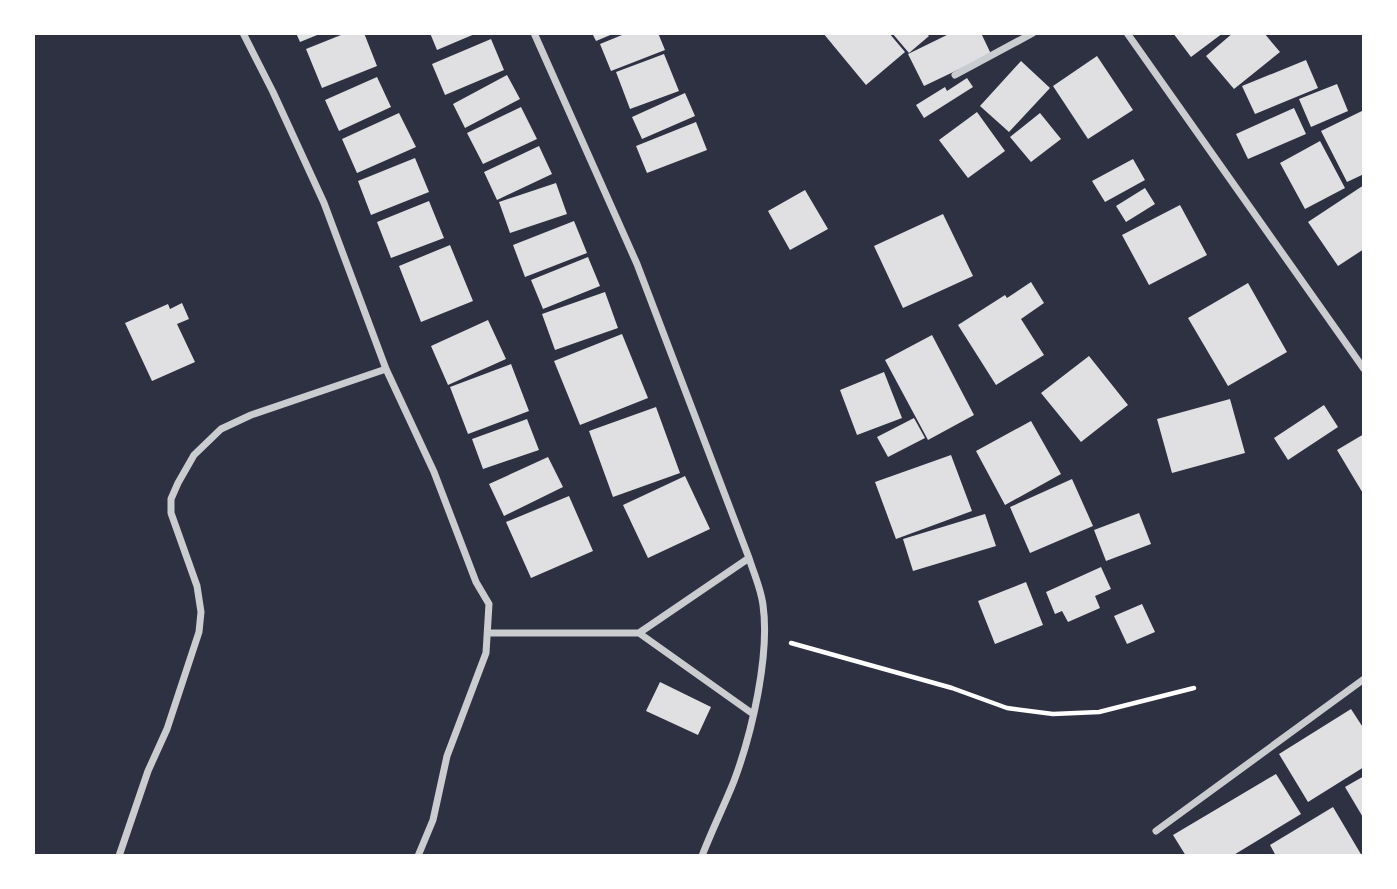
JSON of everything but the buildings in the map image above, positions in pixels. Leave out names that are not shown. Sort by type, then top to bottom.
[{"type":"street","points":[[243,33],[324,203],[386,369],[434,472],[476,582],[489,604],[486,653],[447,756],[433,820],[418,856]]},
{"type":"street","points":[[534,33],[637,264],[749,558],[763,604],[765,636],[753,713],[735,779],[702,856]]},
{"type":"street","points":[[955,75],[1033,33]]},
{"type":"street","points":[[1127,33],[1364,369]]},
{"type":"street","points":[[119,856],[148,771],[167,729],[199,632],[201,612],[197,586],[170,513],[171,499],[178,483],[194,455],[221,429],[251,415],[386,369]]},
{"type":"street","points":[[488,633],[639,633],[749,558]]},
{"type":"street","points":[[639,633],[753,713]]},
{"type":"street","points":[[1156,831],[1364,679]]},
{"type":"path","points":[[765,636],[952,688],[1007,708],[1054,714],[1099,712],[1194,688]]}]
